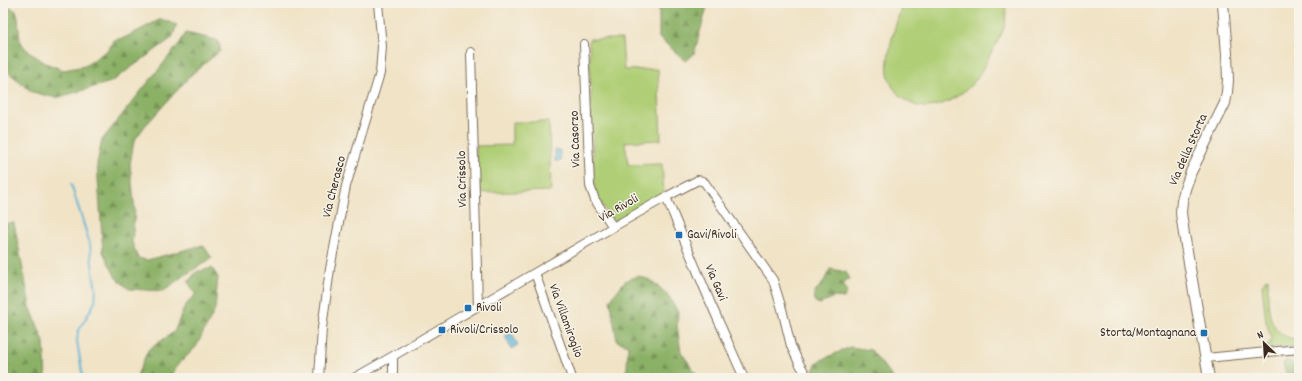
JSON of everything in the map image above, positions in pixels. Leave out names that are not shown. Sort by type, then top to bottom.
[{"type":"main road","name":"Via della Storta","points":[[1209,378],[1181,213],[1182,201],[1191,172],[1225,103],[1228,80],[1223,3]]},
{"type":"street","name":"Via Cherasco","points":[[319,378],[324,313],[330,270],[346,186],[380,73],[382,47],[378,3]]},
{"type":"street","name":"Via Casorzo","points":[[584,44],[590,186],[594,200],[613,227]]},
{"type":"street","name":"Via Crissolo","points":[[471,52],[478,306]]},
{"type":"street","name":"Via Rivoli","points":[[354,378],[613,227],[696,180],[701,180],[705,183],[773,280],[791,346],[808,378]]},
{"type":"street","name":"Via Gavi","points":[[666,197],[744,378]]},
{"type":"street","name":"Via Villamiroglio","points":[[535,272],[572,378]]},
{"type":"street","points":[[1206,358],[1299,349]]},
{"type":"street","points":[[393,356],[393,378]]},
{"type":"green space","points":[[3,3],[16,11],[18,17],[20,42],[27,50],[45,63],[64,70],[85,66],[109,49],[113,40],[124,38],[161,19],[177,25],[172,38],[111,82],[56,98],[32,92],[3,68]]},
{"type":"green space","points":[[659,3],[708,3],[694,54],[686,61],[659,38]]},
{"type":"green space","points":[[902,3],[1005,3],[1006,16],[1004,27],[980,73],[973,83],[962,93],[946,102],[929,107],[920,107],[912,104],[898,94],[890,82],[888,74],[888,57]]},
{"type":"green space","points":[[186,33],[217,40],[220,46],[220,51],[192,74],[145,126],[134,141],[130,164],[135,211],[132,242],[138,258],[147,260],[203,245],[212,258],[179,279],[164,291],[129,289],[116,278],[103,252],[97,163],[102,140],[179,44]]},
{"type":"green space","points":[[589,39],[622,39],[624,70],[658,69],[661,140],[625,142],[628,165],[662,164],[664,195],[614,222],[594,193]]},
{"type":"green space","points":[[512,122],[549,122],[551,191],[478,193],[476,146],[512,145]]},
{"type":"green space","points":[[3,223],[14,223],[30,306],[44,342],[46,378],[8,378],[8,358],[3,314]]},
{"type":"green space","points":[[212,268],[218,277],[215,310],[196,347],[177,366],[171,378],[136,378],[148,350],[174,332],[185,306],[196,294],[188,282],[196,272]]},
{"type":"green space","points":[[830,269],[846,272],[850,279],[843,284],[847,292],[844,298],[834,297],[820,304],[815,302],[814,292],[823,283]]},
{"type":"green space","points":[[638,276],[650,280],[668,295],[678,312],[677,326],[681,352],[699,378],[608,378],[610,374],[623,374],[627,369],[628,345],[617,341],[610,300],[625,281]]},
{"type":"green space","points":[[1268,278],[1269,308],[1274,326],[1288,337],[1299,340],[1299,347],[1263,348],[1270,344],[1271,337],[1266,322],[1262,285]]},
{"type":"green space","points":[[850,347],[871,350],[893,378],[857,378],[854,373],[848,378],[816,378],[813,371],[817,362]]},
{"type":"green space","points":[[1299,352],[1299,361],[1287,356],[1262,358],[1262,355]]},
{"type":"green space","points":[[1287,360],[1299,367],[1299,378],[1287,378],[1283,363]]},
{"type":"water","points":[[555,150],[560,150],[561,161],[555,161]]},
{"type":"water","points":[[511,332],[518,345],[511,349],[505,336]]},
{"type":"waterway","points":[[71,184],[90,244],[96,289],[95,302],[78,332],[77,341],[83,378]]},
{"type":"place","name":"Gavi/Rivoli","points":[[679,235]]},
{"type":"place","name":"Rivoli","points":[[468,308]]},
{"type":"place","name":"Rivoli/Crissolo","points":[[442,330]]},
{"type":"place","name":"Storta/Montagnana","points":[[1204,333]]}]
